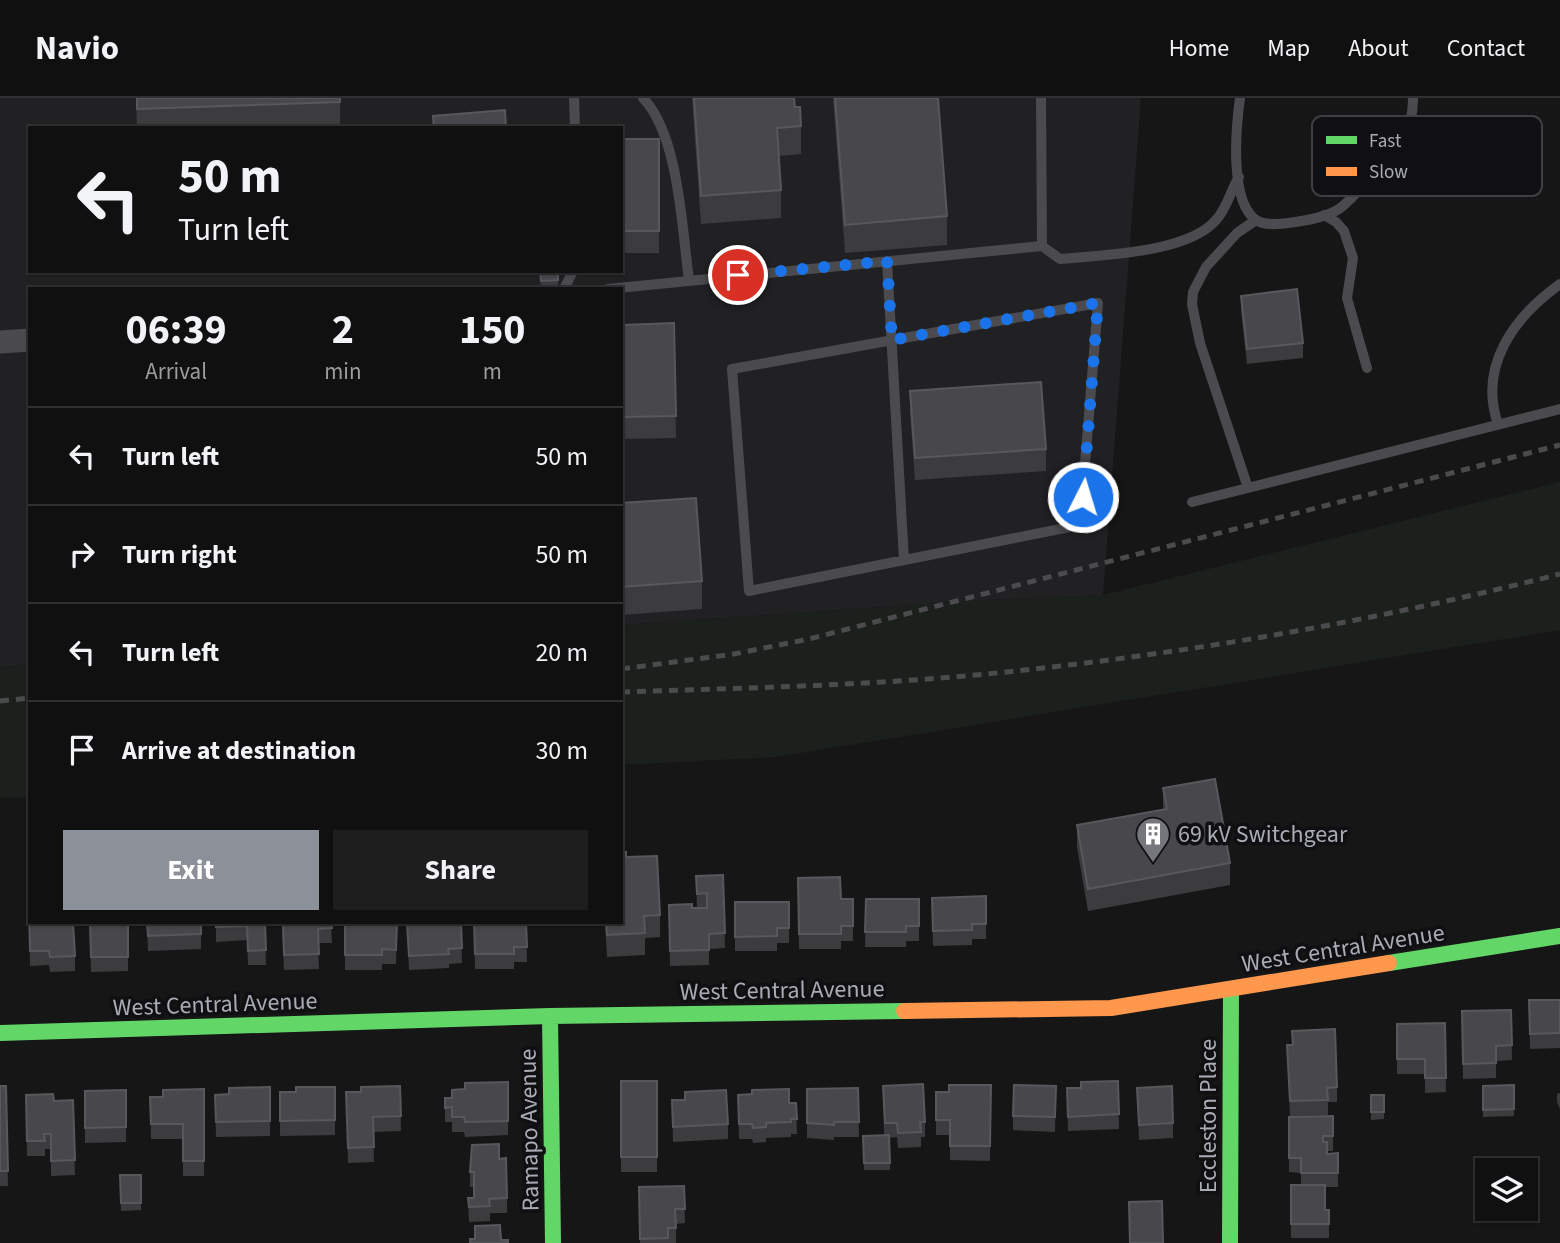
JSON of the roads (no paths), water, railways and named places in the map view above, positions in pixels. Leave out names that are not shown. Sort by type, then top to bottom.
[{"type":"street","points":[[0,342],[28,340]]},
{"type":"street","name":"West Central Avenue","points":[[0,1033],[550,1016],[1111,1008],[1560,936]]},
{"type":"street","name":"Eccleston Place","points":[[1230,1243],[1231,989]]},
{"type":"street","name":"Ramapo Avenue","points":[[550,1016],[553,1243]]},
{"type":"lane","points":[[574,98],[575,126]]},
{"type":"lane","points":[[643,98],[649,104],[666,139],[675,178],[689,280]]},
{"type":"lane","points":[[1041,98],[1042,246]]},
{"type":"lane","points":[[1240,98],[1236,141],[1239,177],[1245,207],[1256,220],[1291,223],[1324,215],[1338,210],[1352,196]]},
{"type":"lane","points":[[1411,116],[1413,98]]},
{"type":"lane","points":[[623,287],[1042,246],[1060,259],[1145,250],[1186,240],[1210,227],[1225,210],[1239,177]]},
{"type":"lane","points":[[1324,215],[1344,231],[1353,258],[1347,298],[1367,368]]},
{"type":"lane","points":[[1248,488],[1200,344],[1192,304],[1193,292],[1206,267],[1237,233],[1256,220]]},
{"type":"lane","points":[[887,261],[904,560]]},
{"type":"lane","points":[[1498,424],[1493,393],[1499,351],[1521,320],[1560,284]]},
{"type":"lane","points":[[1098,303],[1080,525],[904,560],[749,591],[732,369],[1098,303]]},
{"type":"lane","points":[[1192,502],[1560,409]]},
{"type":"railway","points":[[623,669],[734,654],[809,639],[1560,445]]},
{"type":"railway","points":[[623,692],[887,682],[1123,658],[1343,622],[1560,574]]},
{"type":"railway","points":[[0,701],[28,698]]},
{"type":"place","name":"69 kV Switchgear","points":[[1153,864]]}]
